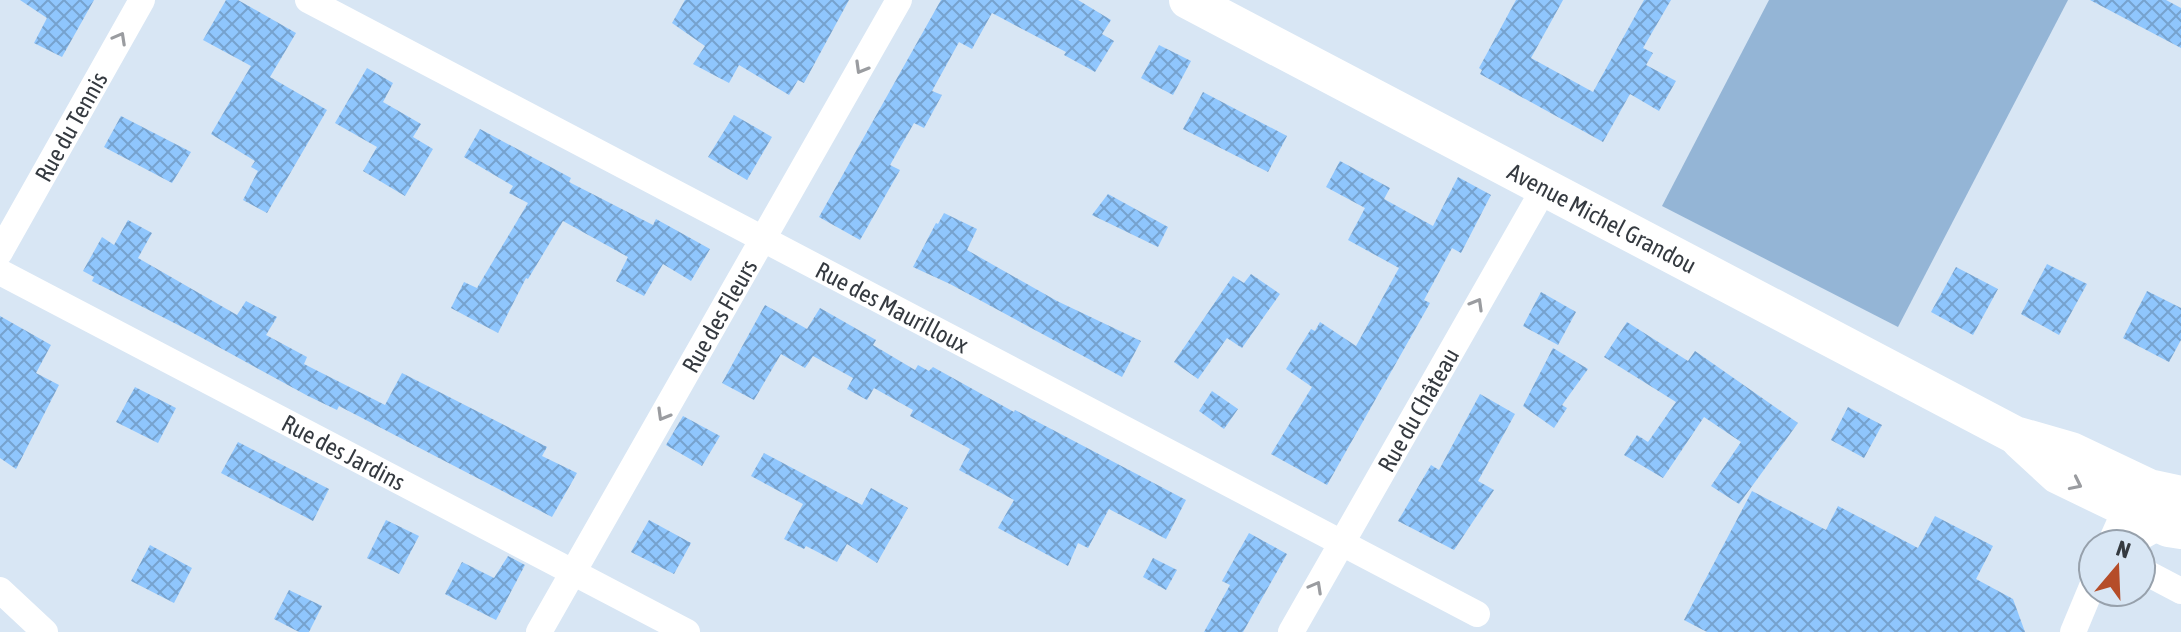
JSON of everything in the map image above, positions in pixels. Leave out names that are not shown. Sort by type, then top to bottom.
[{"type":"main road","name":"Avenue Michel Grandou","points":[[1188,0],[2015,435],[2071,451],[2149,488],[2178,513]]},
{"type":"main road","name":"Avenue Michel Grandou","points":[[2015,435],[2058,475],[2127,526],[2178,513]]},
{"type":"street","name":"Rue du Tennis","points":[[0,252],[142,0]]},
{"type":"street","name":"Rue des Maurilloux","points":[[308,0],[1477,614]]},
{"type":"street","name":"Rue des Fleurs","points":[[539,632],[899,0]]},
{"type":"street","name":"Rue du Château","points":[[1291,632],[1545,187]]},
{"type":"street","name":"Rue des Jardins","points":[[0,272],[687,632]]},
{"type":"street","points":[[2157,578],[2181,591]]},
{"type":"street","points":[[0,590],[45,632]]},
{"type":"street","points":[[2073,632],[2083,608]]},
{"type":"shaded area","points":[[1769,0],[2068,0],[1898,327],[1662,206]]},
{"type":"building","points":[[20,0],[94,0],[62,57],[34,43],[47,18]]},
{"type":"building","points":[[226,0],[238,0],[296,33],[270,77],[327,110],[267,213],[243,200],[258,171],[251,167],[255,161],[211,134],[251,66],[203,40]]},
{"type":"building","points":[[685,0],[849,0],[804,83],[798,80],[789,95],[739,65],[729,83],[693,64],[705,46],[672,23]]},
{"type":"building","points":[[941,0],[1078,0],[1111,20],[1102,34],[1114,41],[1095,72],[1064,55],[1066,52],[992,13],[972,49],[959,42],[932,91],[942,95],[924,128],[914,123],[890,165],[900,170],[860,240],[819,217]]},
{"type":"building","points":[[1516,0],[1563,0],[1531,58],[1593,92],[1644,0],[1671,0],[1643,48],[1653,53],[1646,65],[1676,81],[1659,111],[1630,94],[1603,142],[1480,74],[1482,70],[1479,68]]},
{"type":"building","points":[[2090,0],[2166,0],[2181,8],[2181,48]]},
{"type":"building","points":[[1159,45],[1191,61],[1173,95],[1141,78]]},
{"type":"building","points":[[367,68],[393,83],[383,102],[421,124],[413,137],[433,149],[405,196],[363,171],[377,147],[335,123]]},
{"type":"building","points":[[1203,92],[1287,136],[1268,172],[1183,129]]},
{"type":"building","points":[[734,115],[772,137],[747,180],[708,157]]},
{"type":"building","points":[[121,116],[191,152],[172,183],[104,147]]},
{"type":"building","points":[[480,129],[571,178],[569,182],[653,225],[656,219],[710,249],[691,281],[663,264],[644,296],[616,281],[628,257],[563,221],[526,278],[498,333],[451,308],[464,282],[477,288],[528,203],[509,193],[513,186],[464,157]]},
{"type":"building","points":[[1340,161],[1390,188],[1384,199],[1433,226],[1458,177],[1491,195],[1461,253],[1452,248],[1424,300],[1430,303],[1327,485],[1271,454],[1312,387],[1286,369],[1311,329],[1315,331],[1320,322],[1356,346],[1399,268],[1348,240],[1365,208],[1326,187]]},
{"type":"building","points":[[1108,194],[1168,227],[1158,247],[1092,215]]},
{"type":"building","points":[[944,213],[977,229],[967,250],[1057,301],[1141,341],[1122,377],[913,267]]},
{"type":"building","points":[[128,220],[152,233],[138,258],[237,315],[246,301],[277,317],[266,335],[307,357],[304,364],[385,405],[402,373],[547,447],[542,456],[577,473],[552,517],[339,406],[337,410],[308,396],[92,281],[94,277],[83,271],[102,237],[114,245]]},
{"type":"building","points":[[2047,264],[2087,284],[2059,335],[2021,314]]},
{"type":"building","points":[[1956,267],[1998,289],[1973,335],[1931,312]]},
{"type":"building","points":[[1251,274],[1280,294],[1242,348],[1227,338],[1198,379],[1174,362],[1233,276],[1244,283]]},
{"type":"building","points":[[2147,291],[2181,308],[2181,340],[2169,362],[2123,338]]},
{"type":"building","points":[[1541,292],[1576,312],[1558,345],[1523,326]]},
{"type":"building","points":[[765,305],[807,329],[820,308],[876,340],[873,345],[915,370],[918,365],[929,371],[933,367],[1186,500],[1166,539],[1109,509],[1088,548],[1078,543],[1068,566],[998,528],[1014,500],[959,470],[970,449],[910,416],[913,410],[874,388],[867,400],[847,389],[853,378],[813,356],[805,368],[781,354],[754,400],[722,383]]},
{"type":"building","points":[[0,316],[51,345],[36,373],[59,385],[16,469],[0,458]]},
{"type":"building","points":[[1627,322],[1688,361],[1695,351],[1798,423],[1739,504],[1711,486],[1741,442],[1704,417],[1663,478],[1624,455],[1637,435],[1648,442],[1676,402],[1604,357]]},
{"type":"building","points":[[1553,348],[1588,369],[1562,405],[1567,408],[1554,428],[1523,406]]},
{"type":"building","points":[[135,387],[176,408],[158,443],[116,422]]},
{"type":"building","points":[[1212,391],[1238,409],[1224,429],[1199,411]]},
{"type":"building","points":[[1480,394],[1515,414],[1478,481],[1494,490],[1454,550],[1398,521],[1431,465],[1439,470]]},
{"type":"building","points":[[1848,407],[1882,425],[1864,458],[1831,440]]},
{"type":"building","points":[[683,416],[720,436],[702,466],[666,445]]},
{"type":"building","points":[[238,442],[329,489],[313,521],[221,473]]},
{"type":"building","points":[[764,453],[862,505],[871,488],[908,508],[877,563],[847,544],[837,562],[784,539],[803,504],[751,476]]},
{"type":"building","points":[[1752,491],[1826,530],[1838,506],[1918,548],[1935,516],[1993,546],[1976,579],[2013,599],[2025,632],[1707,632],[1684,620]]},
{"type":"building","points":[[386,520],[419,536],[399,574],[367,558]]},
{"type":"building","points":[[649,520],[691,543],[674,574],[631,552]]},
{"type":"building","points":[[1249,533],[1287,554],[1243,632],[1204,632],[1230,585],[1222,581]]},
{"type":"building","points":[[150,545],[192,568],[174,603],[131,581]]},
{"type":"building","points":[[508,556],[525,565],[496,620],[445,594],[462,562],[494,578]]},
{"type":"building","points":[[1153,558],[1177,570],[1166,590],[1143,577]]},
{"type":"building","points":[[289,590],[322,606],[309,632],[299,632],[274,619]]}]
